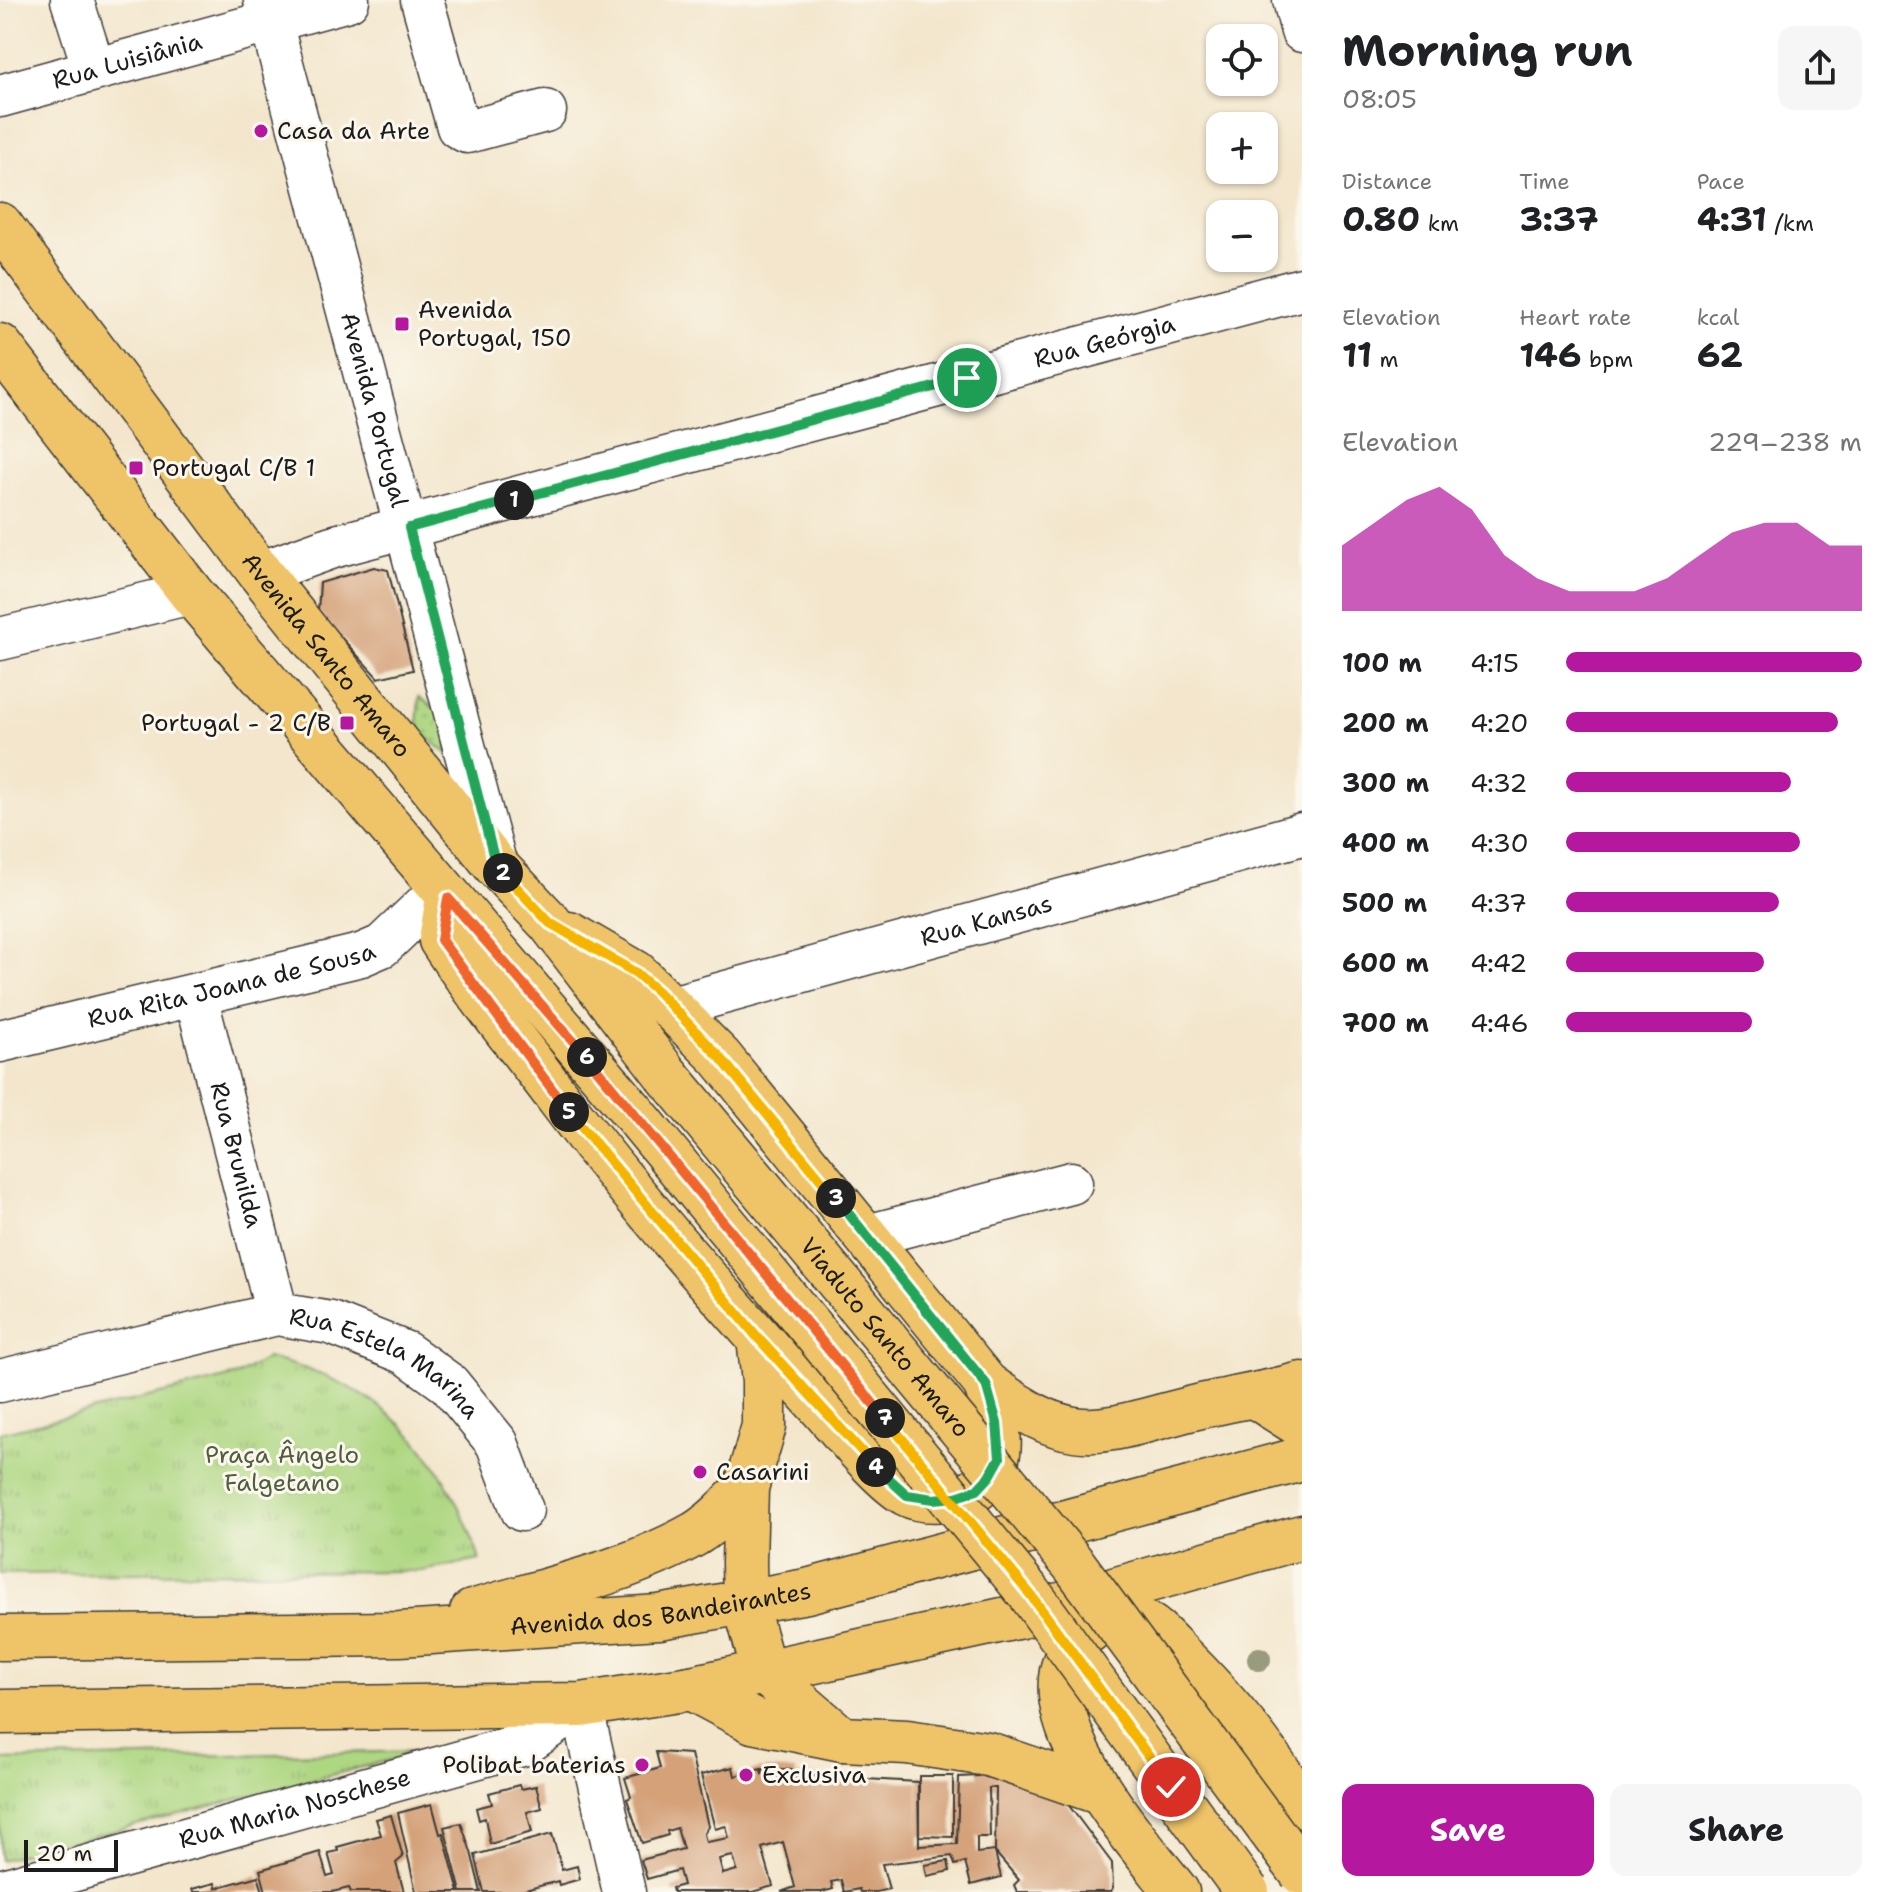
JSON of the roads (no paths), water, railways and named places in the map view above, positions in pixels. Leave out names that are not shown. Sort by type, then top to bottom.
[{"type":"main road","name":"Avenida Santo Amaro","points":[[0,225],[260,573],[496,866],[550,923],[665,1073]]},
{"type":"main road","points":[[0,346],[191,593],[445,894],[440,934],[443,943],[594,1145],[759,1339],[869,1460],[907,1495],[934,1499],[956,1497],[977,1490],[1000,1458],[1000,1441],[986,1384]]},
{"type":"main road","name":"Viaduto Santo Amaro","points":[[445,894],[633,1112],[1030,1594],[1247,1892]]},
{"type":"main road","points":[[550,923],[636,973],[672,1007],[720,1057],[986,1384],[1033,1415],[1057,1426],[1089,1432],[1124,1429],[1194,1408],[1256,1397],[1302,1384]]},
{"type":"main road","name":"Viaduto Santo Amaro","points":[[665,1073],[1075,1566],[1302,1873]]},
{"type":"main road","points":[[759,1339],[764,1426],[746,1488],[745,1603],[764,1672],[842,1739]]},
{"type":"main road","points":[[1256,1397],[1302,1426]]},
{"type":"main road","name":"Avenida dos Bandeirantes","points":[[0,1638],[400,1634],[659,1617],[807,1591],[1302,1459]]},
{"type":"main road","points":[[400,1634],[655,1553],[719,1518],[746,1488]]},
{"type":"main road","points":[[0,1712],[581,1705],[691,1688],[1021,1616],[1302,1537]]},
{"type":"main road","points":[[1177,1892],[1099,1792],[1072,1734],[1061,1702],[1060,1677],[1065,1657],[1083,1635],[1110,1618],[1125,1617],[1150,1626],[1217,1691],[1260,1741],[1302,1806]]},
{"type":"main road","points":[[691,1688],[753,1721],[842,1739],[907,1742],[988,1754],[1099,1792]]},
{"type":"street","points":[[72,0],[94,69]]},
{"type":"street","name":"Rua Luisiânia","points":[[0,96],[94,69],[268,10],[348,0]]},
{"type":"street","points":[[422,0],[458,127],[467,132],[545,111]]},
{"type":"street","points":[[1294,0],[1302,31]]},
{"type":"street","name":"Avenida Portugal","points":[[268,10],[409,528],[496,866]]},
{"type":"street","name":"Rua Geórgia","points":[[260,573],[332,547],[1302,289]]},
{"type":"street","points":[[0,639],[191,593]]},
{"type":"street","name":"Rua Kansas","points":[[672,1007],[1302,834]]},
{"type":"street","name":"Rua Rita Joana de Sousa","points":[[0,1041],[361,955],[382,946],[445,894]]},
{"type":"street","name":"Rua Brunilda","points":[[196,996],[277,1314]]},
{"type":"street","points":[[867,1236],[1071,1183]]},
{"type":"street","name":"Rua Estela Marina","points":[[0,1381],[277,1314],[331,1323],[406,1353],[449,1384],[497,1443],[522,1510]]},
{"type":"street","points":[[581,1705],[624,1892]]},
{"type":"street","name":"Rua Maria Noschese","points":[[0,1891],[58,1884],[525,1744],[581,1705]]},
{"type":"place","name":"Casa da Arte","points":[[261,131]]},
{"type":"place","name":"Avenida Portugal, 150","points":[[402,324]]},
{"type":"place","name":"Portugal C/B 1","points":[[136,468]]},
{"type":"place","name":"Portugal - 2 C/B","points":[[347,723]]},
{"type":"place","name":"Casarini","points":[[700,1472]]},
{"type":"place","name":"Polibat baterias","points":[[642,1765]]},
{"type":"place","name":"Exclusiva","points":[[746,1775]]},
{"type":"park label","name":"Praça Ângelo Falgetano","points":[[282,1469]]}]
